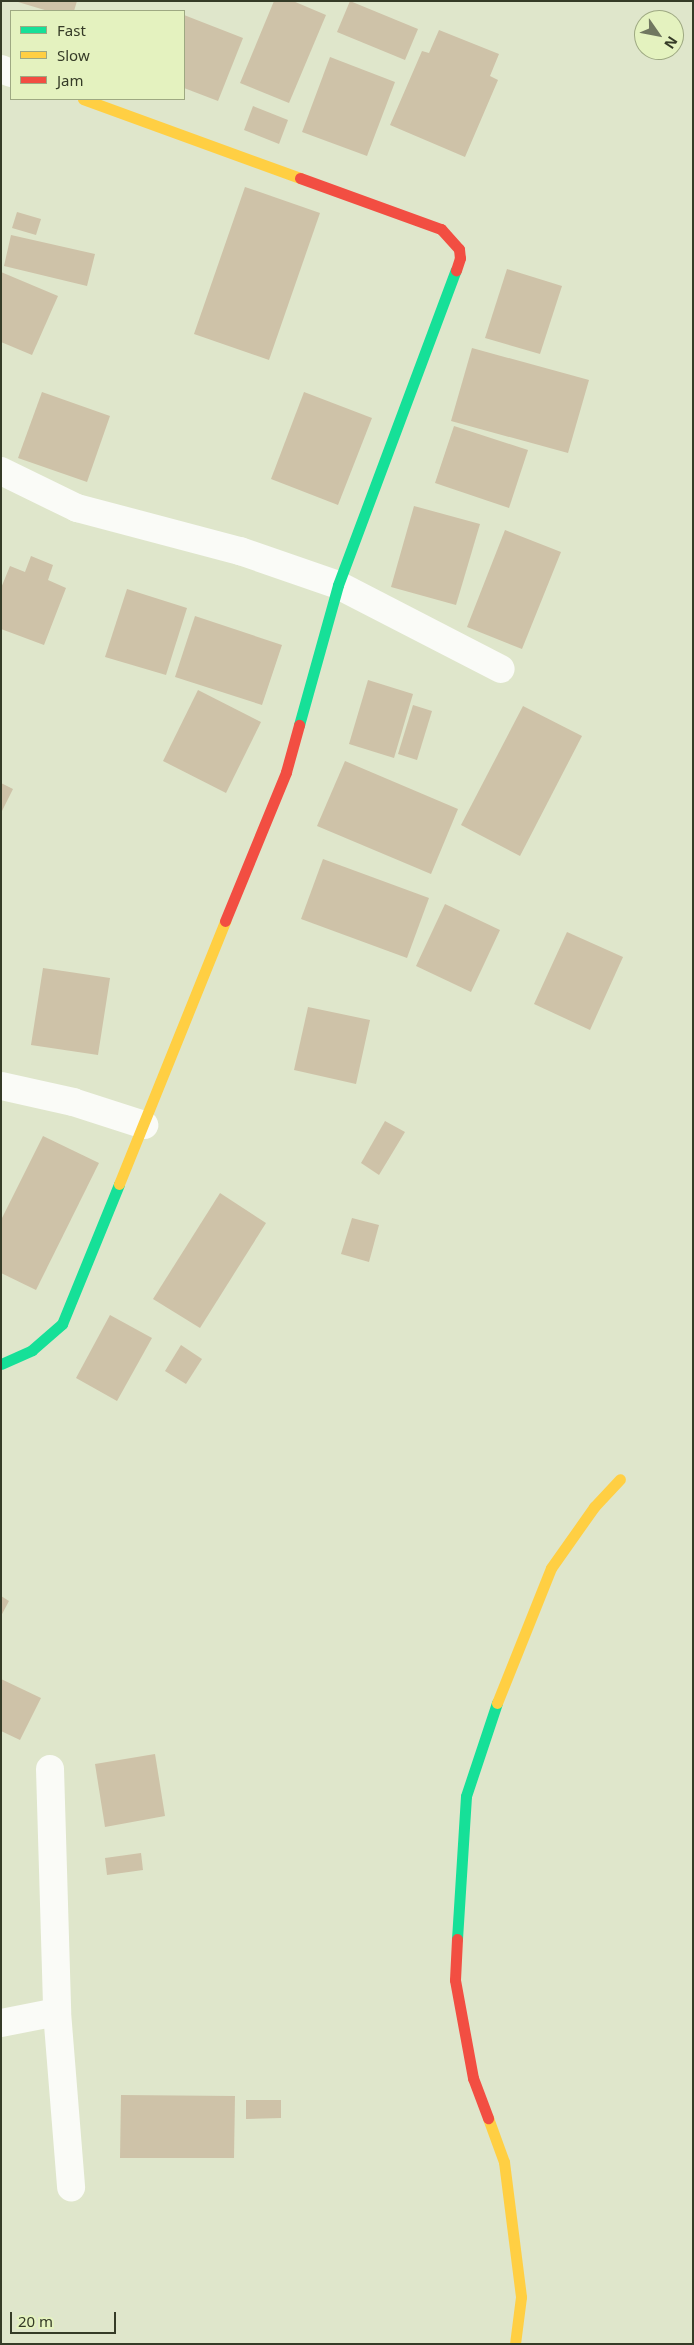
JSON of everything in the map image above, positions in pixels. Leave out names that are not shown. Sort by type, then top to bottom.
[{"type":"street","points":[[1,1364],[32,1350],[62,1324],[286,772],[338,585],[460,258],[459,249],[441,229],[86,100]]},
{"type":"street","points":[[1,471],[77,508],[240,551],[338,585],[501,669]]},
{"type":"street","points":[[1,1086],[73,1102],[144,1125]]},
{"type":"street","points":[[515,2344],[521,2297],[504,2162],[473,2078],[455,1980],[466,1796],[497,1703],[550,1568],[594,1507],[620,1479]]},
{"type":"street","points":[[50,1769],[57,2012],[71,2188]]},
{"type":"street","points":[[1,2022],[57,2012]]},
{"type":"building","points":[[77,1],[74,10],[45,10],[18,2]]},
{"type":"building","points":[[274,1],[293,1],[326,15],[289,103],[240,83]]},
{"type":"building","points":[[350,1],[418,29],[405,60],[337,32]]},
{"type":"building","points":[[185,15],[243,38],[218,101],[185,88]]},
{"type":"building","points":[[439,30],[499,54],[490,76],[498,80],[465,157],[390,125],[422,51],[429,53]]},
{"type":"building","points":[[330,57],[395,82],[367,156],[302,132]]},
{"type":"building","points":[[253,106],[288,120],[279,144],[244,130]]},
{"type":"building","points":[[245,187],[320,213],[269,360],[194,334]]},
{"type":"building","points":[[17,212],[41,219],[36,235],[12,228]]},
{"type":"building","points":[[11,235],[95,254],[87,286],[4,266]]},
{"type":"building","points":[[507,269],[562,286],[540,354],[485,338]]},
{"type":"building","points":[[1,272],[58,296],[32,355],[1,342]]},
{"type":"building","points":[[472,348],[589,380],[568,453],[451,421]]},
{"type":"building","points":[[42,392],[110,416],[87,482],[18,458]]},
{"type":"building","points":[[304,392],[372,418],[338,505],[271,479]]},
{"type":"building","points":[[454,426],[528,450],[509,508],[435,483]]},
{"type":"building","points":[[414,506],[480,524],[456,605],[391,587]]},
{"type":"building","points":[[505,530],[561,552],[522,649],[467,627]]},
{"type":"building","points":[[31,556],[53,565],[48,580],[66,588],[44,645],[1,629],[1,588],[10,566],[25,572]]},
{"type":"building","points":[[127,589],[187,608],[166,675],[105,657]]},
{"type":"building","points":[[195,616],[282,645],[262,705],[175,677]]},
{"type":"building","points":[[368,680],[413,694],[394,758],[349,744]]},
{"type":"building","points":[[198,690],[261,722],[226,793],[163,761]]},
{"type":"building","points":[[413,705],[432,711],[417,760],[398,754]]},
{"type":"building","points":[[523,706],[582,736],[520,856],[461,825]]},
{"type":"building","points":[[345,761],[458,809],[431,874],[317,826]]},
{"type":"building","points":[[1,783],[13,789],[1,813]]},
{"type":"building","points":[[323,859],[429,898],[407,958],[301,919]]},
{"type":"building","points":[[445,904],[500,930],[471,992],[416,966]]},
{"type":"building","points":[[567,932],[623,957],[590,1030],[534,1004]]},
{"type":"building","points":[[43,968],[110,978],[98,1055],[31,1045]]},
{"type":"building","points":[[308,1007],[370,1020],[356,1084],[294,1070]]},
{"type":"building","points":[[385,1121],[405,1132],[379,1175],[361,1163]]},
{"type":"building","points":[[43,1136],[99,1163],[36,1290],[1,1273],[1,1220]]},
{"type":"building","points":[[220,1193],[266,1223],[200,1328],[153,1299]]},
{"type":"building","points":[[352,1218],[379,1225],[369,1262],[341,1254]]},
{"type":"building","points":[[110,1315],[152,1338],[117,1401],[76,1378]]},
{"type":"building","points":[[181,1345],[202,1359],[186,1384],[165,1371]]},
{"type":"building","points":[[1,1596],[9,1601],[1,1616]]},
{"type":"building","points":[[1,1679],[41,1698],[20,1740],[1,1731]]},
{"type":"building","points":[[155,1754],[165,1816],[105,1827],[95,1764]]},
{"type":"building","points":[[141,1853],[143,1870],[107,1875],[105,1858]]},
{"type":"building","points":[[121,2095],[235,2096],[234,2158],[120,2158]]},
{"type":"building","points":[[246,2100],[281,2100],[281,2118],[246,2119]]},
{"type":"traffic: fast","points":[[299,725],[338,585],[456,270]]},
{"type":"traffic: fast","points":[[1,1364],[32,1350],[62,1324],[119,1184]]},
{"type":"traffic: fast","points":[[457,1939],[466,1796],[497,1703]]},
{"type":"traffic: slow","points":[[86,100],[300,178]]},
{"type":"traffic: slow","points":[[119,1184],[225,921]]},
{"type":"traffic: slow","points":[[497,1703],[551,1568],[594,1507],[620,1479]]},
{"type":"traffic: slow","points":[[488,2118],[504,2162],[521,2297],[515,2344]]},
{"type":"traffic: jam","points":[[300,178],[441,229],[459,249],[460,258],[456,270]]},
{"type":"traffic: jam","points":[[225,921],[286,772],[299,725]]},
{"type":"traffic: jam","points":[[457,1939],[455,1980],[473,2078],[488,2118]]}]
